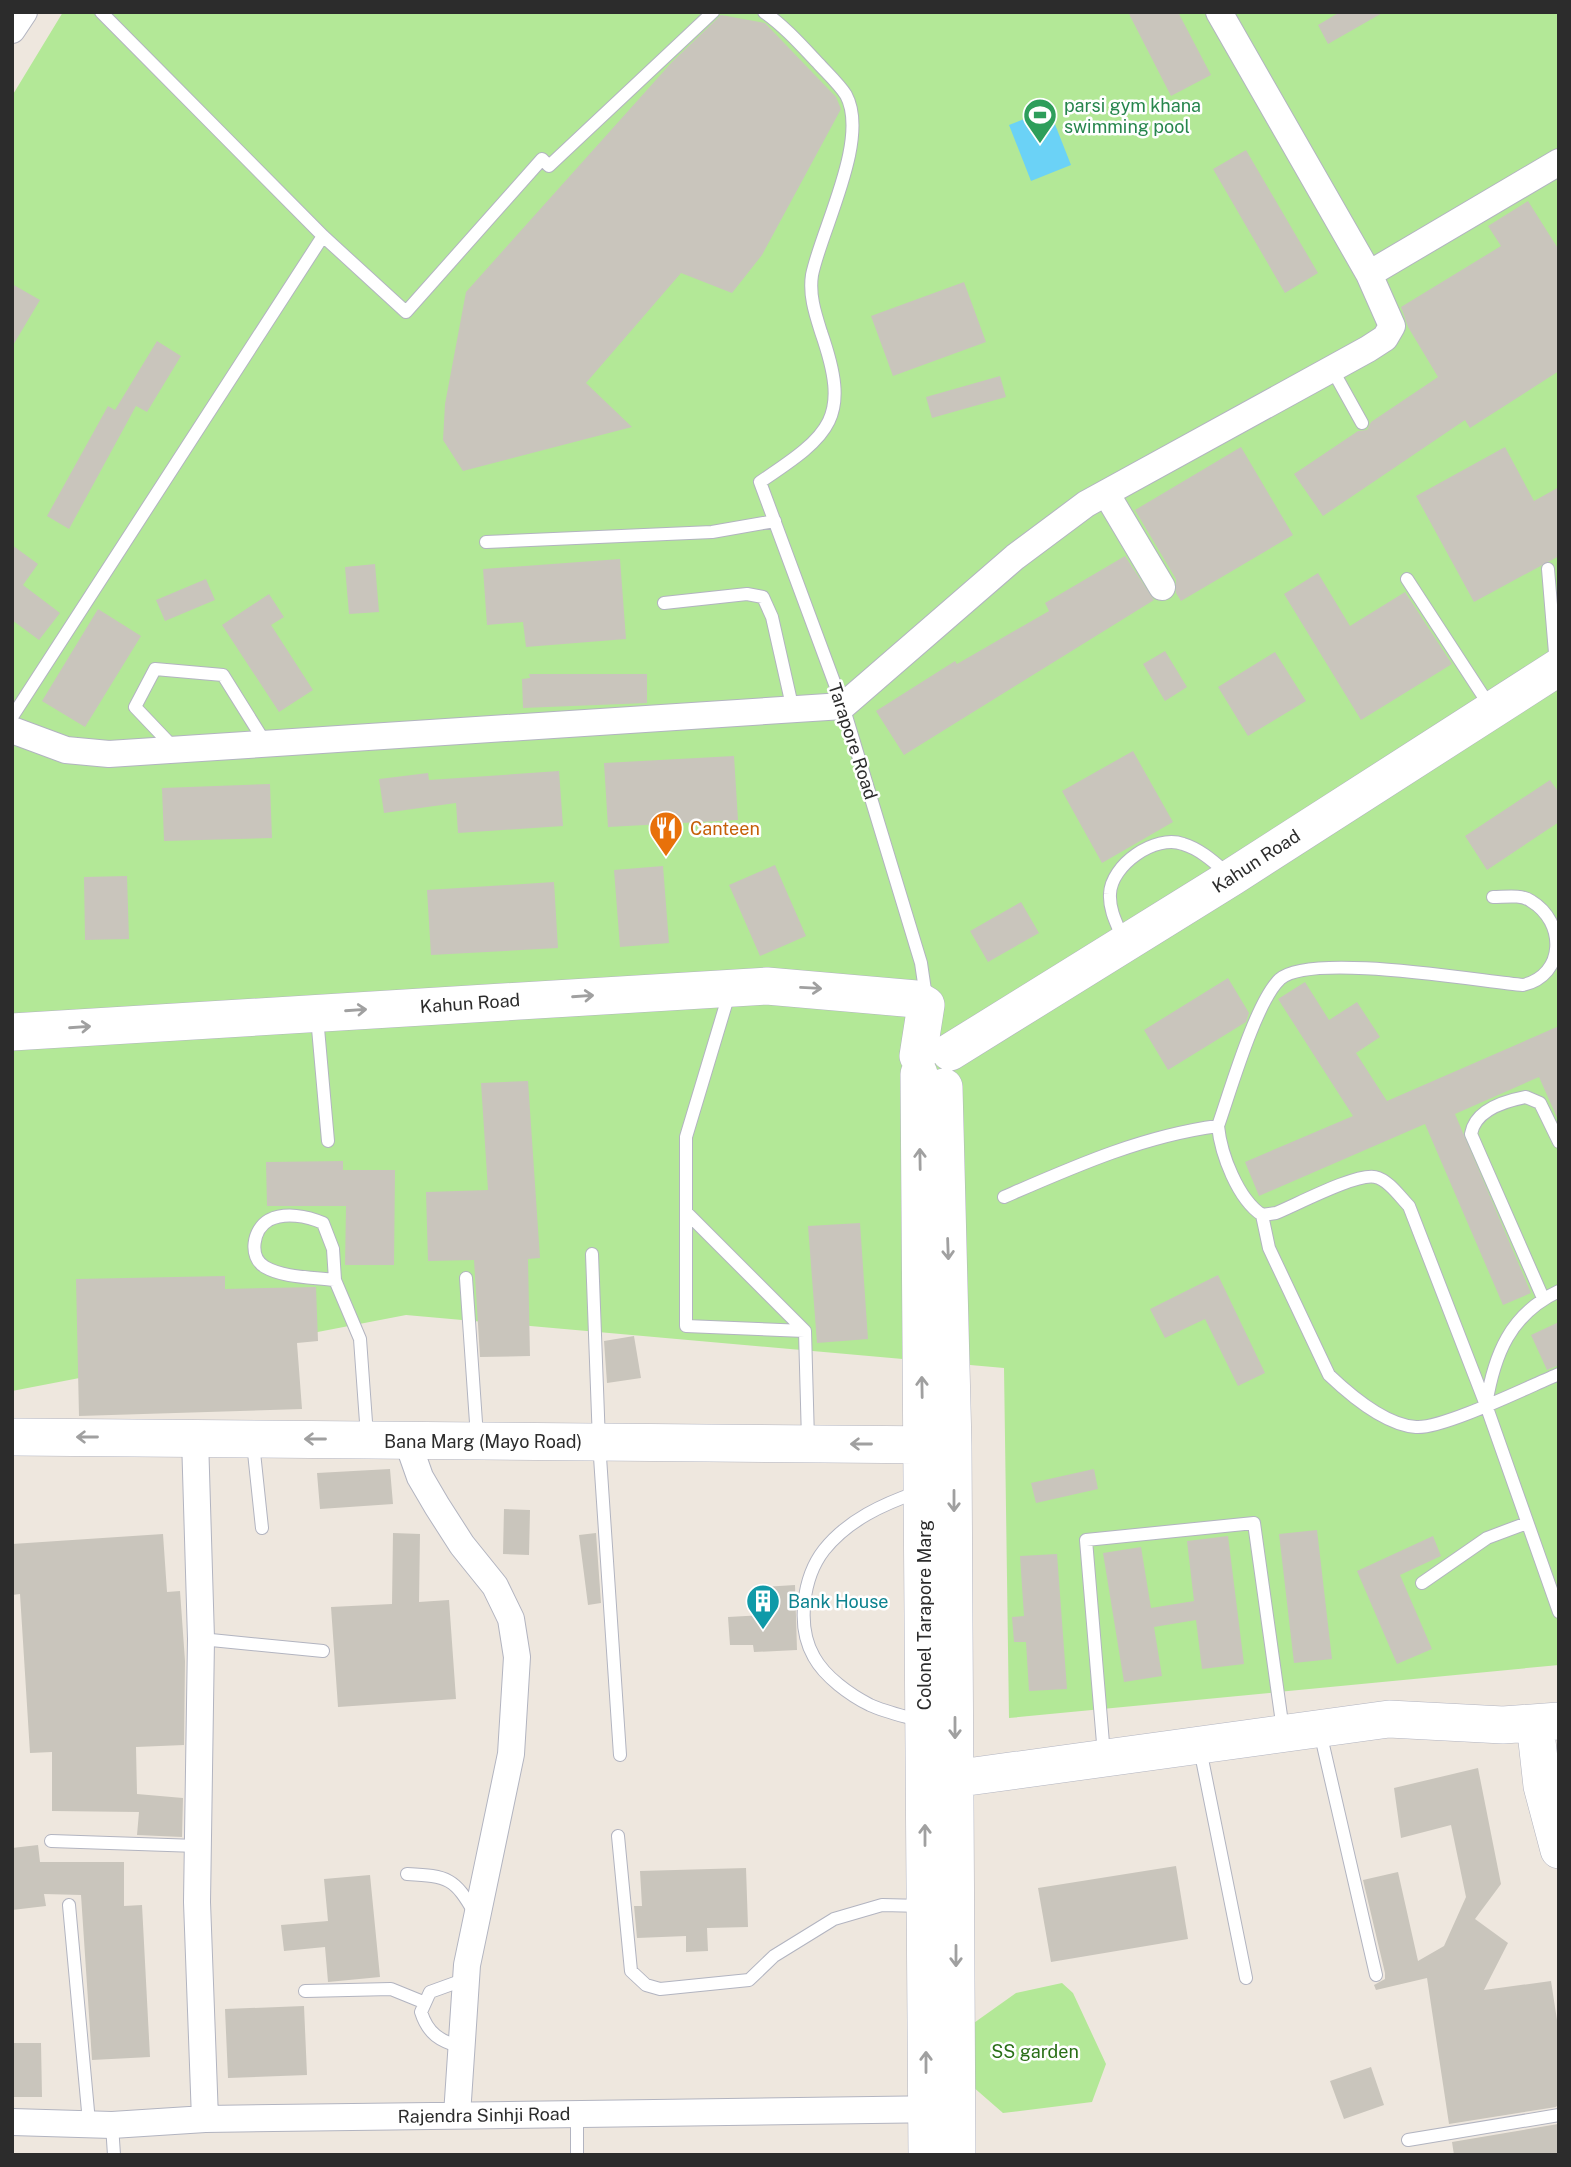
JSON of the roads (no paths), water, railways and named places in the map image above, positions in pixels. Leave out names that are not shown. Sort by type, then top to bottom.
[{"type":"street","points":[[12,730],[66,750],[86,754],[177,751],[844,706],[1015,557],[1086,504],[1332,369],[1385,338],[1392,326],[1369,274],[1219,12]]},
{"type":"street","points":[[1369,274],[1559,162]]},
{"type":"street","points":[[1106,493],[1162,587]]},
{"type":"street","name":"Kahun Road","points":[[938,1064],[1491,708],[1558,675]]},
{"type":"street","name":"Kahun Road","points":[[938,1064],[1056,1015],[1368,810],[1558,675]]},
{"type":"street","name":"Kahun Road","points":[[12,1032],[731,987],[820,989],[916,999],[926,1005]]},
{"type":"street","name":"Colonel Tarapore Marg","points":[[926,1005],[938,1064],[942,2109],[927,2155]]},
{"type":"street","name":"Bana Marg (Mayo Road)","points":[[12,1437],[938,1444]]},
{"type":"street","points":[[195,1438],[201,1639],[197,1846],[205,2119]]},
{"type":"street","points":[[407,1440],[420,1477],[437,1506],[495,1586],[511,1619],[517,1657],[511,1754],[466,1979],[457,2115]]},
{"type":"street","name":"Colonel Tarapore Marg","points":[[938,1444],[923,1490],[925,1722],[940,1781],[925,1906],[942,2109],[957,2155]]},
{"type":"street","points":[[940,1781],[1389,1718],[1532,1723],[1542,1786],[1559,1850]]},
{"type":"street","name":"Rajendra Sinhji Road","points":[[12,2122],[100,2123],[205,2119],[942,2109]]},
{"type":"lane","points":[[102,12],[323,236],[406,312],[542,159],[549,166],[713,12]]},
{"type":"lane","name":"Tarapore Road","points":[[764,12],[795,39],[835,82],[846,96],[851,114],[849,154],[812,276],[812,304],[827,349],[836,392],[834,416],[825,431],[797,458],[760,482],[844,706],[920,963],[926,1005]]},
{"type":"lane","points":[[12,717],[323,236]]},
{"type":"lane","points":[[1332,369],[1362,423]]},
{"type":"lane","points":[[486,542],[712,532],[775,521]]},
{"type":"lane","points":[[1548,569],[1558,675]]},
{"type":"lane","points":[[1407,579],[1491,708]]},
{"type":"lane","points":[[664,603],[747,594],[763,597],[772,617],[793,710]]},
{"type":"lane","points":[[177,751],[135,707],[155,668],[223,675],[266,744]]},
{"type":"lane","points":[[1125,945],[1113,915],[1110,891],[1123,867],[1140,853],[1161,843],[1184,844],[1198,850],[1232,877]]},
{"type":"lane","points":[[1493,897],[1514,896],[1531,900],[1545,914],[1555,933],[1557,951],[1549,973],[1538,982],[1523,985],[1338,967],[1302,968],[1280,979],[1262,1007],[1217,1126],[1220,1145],[1249,1206],[1262,1215],[1276,1213],[1360,1178],[1376,1177],[1389,1185],[1409,1206],[1486,1405],[1559,1612]]},
{"type":"lane","points":[[731,987],[686,1137],[686,1326],[805,1331]]},
{"type":"lane","points":[[317,1013],[328,1142]]},
{"type":"lane","points":[[1543,1298],[1471,1134],[1472,1126],[1488,1110],[1526,1097],[1540,1103],[1559,1142]]},
{"type":"lane","points":[[1004,1198],[1130,1146],[1177,1132],[1217,1126]]},
{"type":"lane","points":[[687,1213],[805,1331],[808,1443]]},
{"type":"lane","points":[[1262,1215],[1269,1248],[1329,1375],[1342,1388],[1392,1419],[1414,1427],[1424,1427],[1486,1405],[1559,1374]]},
{"type":"lane","points":[[335,1280],[286,1274],[264,1266],[255,1254],[257,1234],[263,1225],[278,1218],[300,1216],[323,1223],[333,1249],[335,1280],[360,1339],[368,1440]]},
{"type":"lane","points":[[592,1254],[599,1442],[621,1755]]},
{"type":"lane","points":[[466,1278],[478,1441]]},
{"type":"lane","points":[[1486,1405],[1496,1356],[1508,1332],[1543,1298],[1559,1291]]},
{"type":"lane","points":[[253,1439],[262,1528]]},
{"type":"lane","points":[[923,1490],[872,1511],[834,1539],[811,1571],[805,1609],[810,1648],[830,1676],[872,1706],[925,1722]]},
{"type":"lane","points":[[1104,1758],[1086,1540],[1254,1522],[1283,1733]]},
{"type":"lane","points":[[1422,1583],[1487,1538],[1527,1523]]},
{"type":"lane","points":[[201,1639],[323,1651]]},
{"type":"lane","points":[[1319,1728],[1376,1975]]},
{"type":"lane","points":[[1199,1745],[1246,1978]]},
{"type":"lane","points":[[618,1836],[631,1971],[646,1986],[660,1989],[749,1980],[774,1956],[834,1919],[882,1905],[925,1906]]},
{"type":"lane","points":[[51,1841],[197,1846]]},
{"type":"lane","points":[[407,1874],[441,1875],[455,1882],[477,1918]]},
{"type":"lane","points":[[69,1905],[100,2123],[114,2155]]},
{"type":"lane","points":[[461,2047],[443,2042],[425,2026],[421,2012],[423,2002],[437,1987],[466,1979]]},
{"type":"lane","points":[[305,1991],[391,1989],[423,2002]]},
{"type":"lane","points":[[577,2114],[577,2155]]},
{"type":"lane","points":[[1408,2140],[1559,2115]]},
{"type":"water","name":"parsi gym khana swimming pool","points":[[1049,109],[1071,165],[1031,181],[1009,125]]},
{"type":"place","name":"parsi gym khana swimming pool","points":[[1040,145]]},
{"type":"place","name":"Canteen","points":[[666,858]]},
{"type":"place","name":"Bank House","points":[[763,1631]]},
{"type":"park label","name":"SS garden","points":[[1035,2051]]}]
